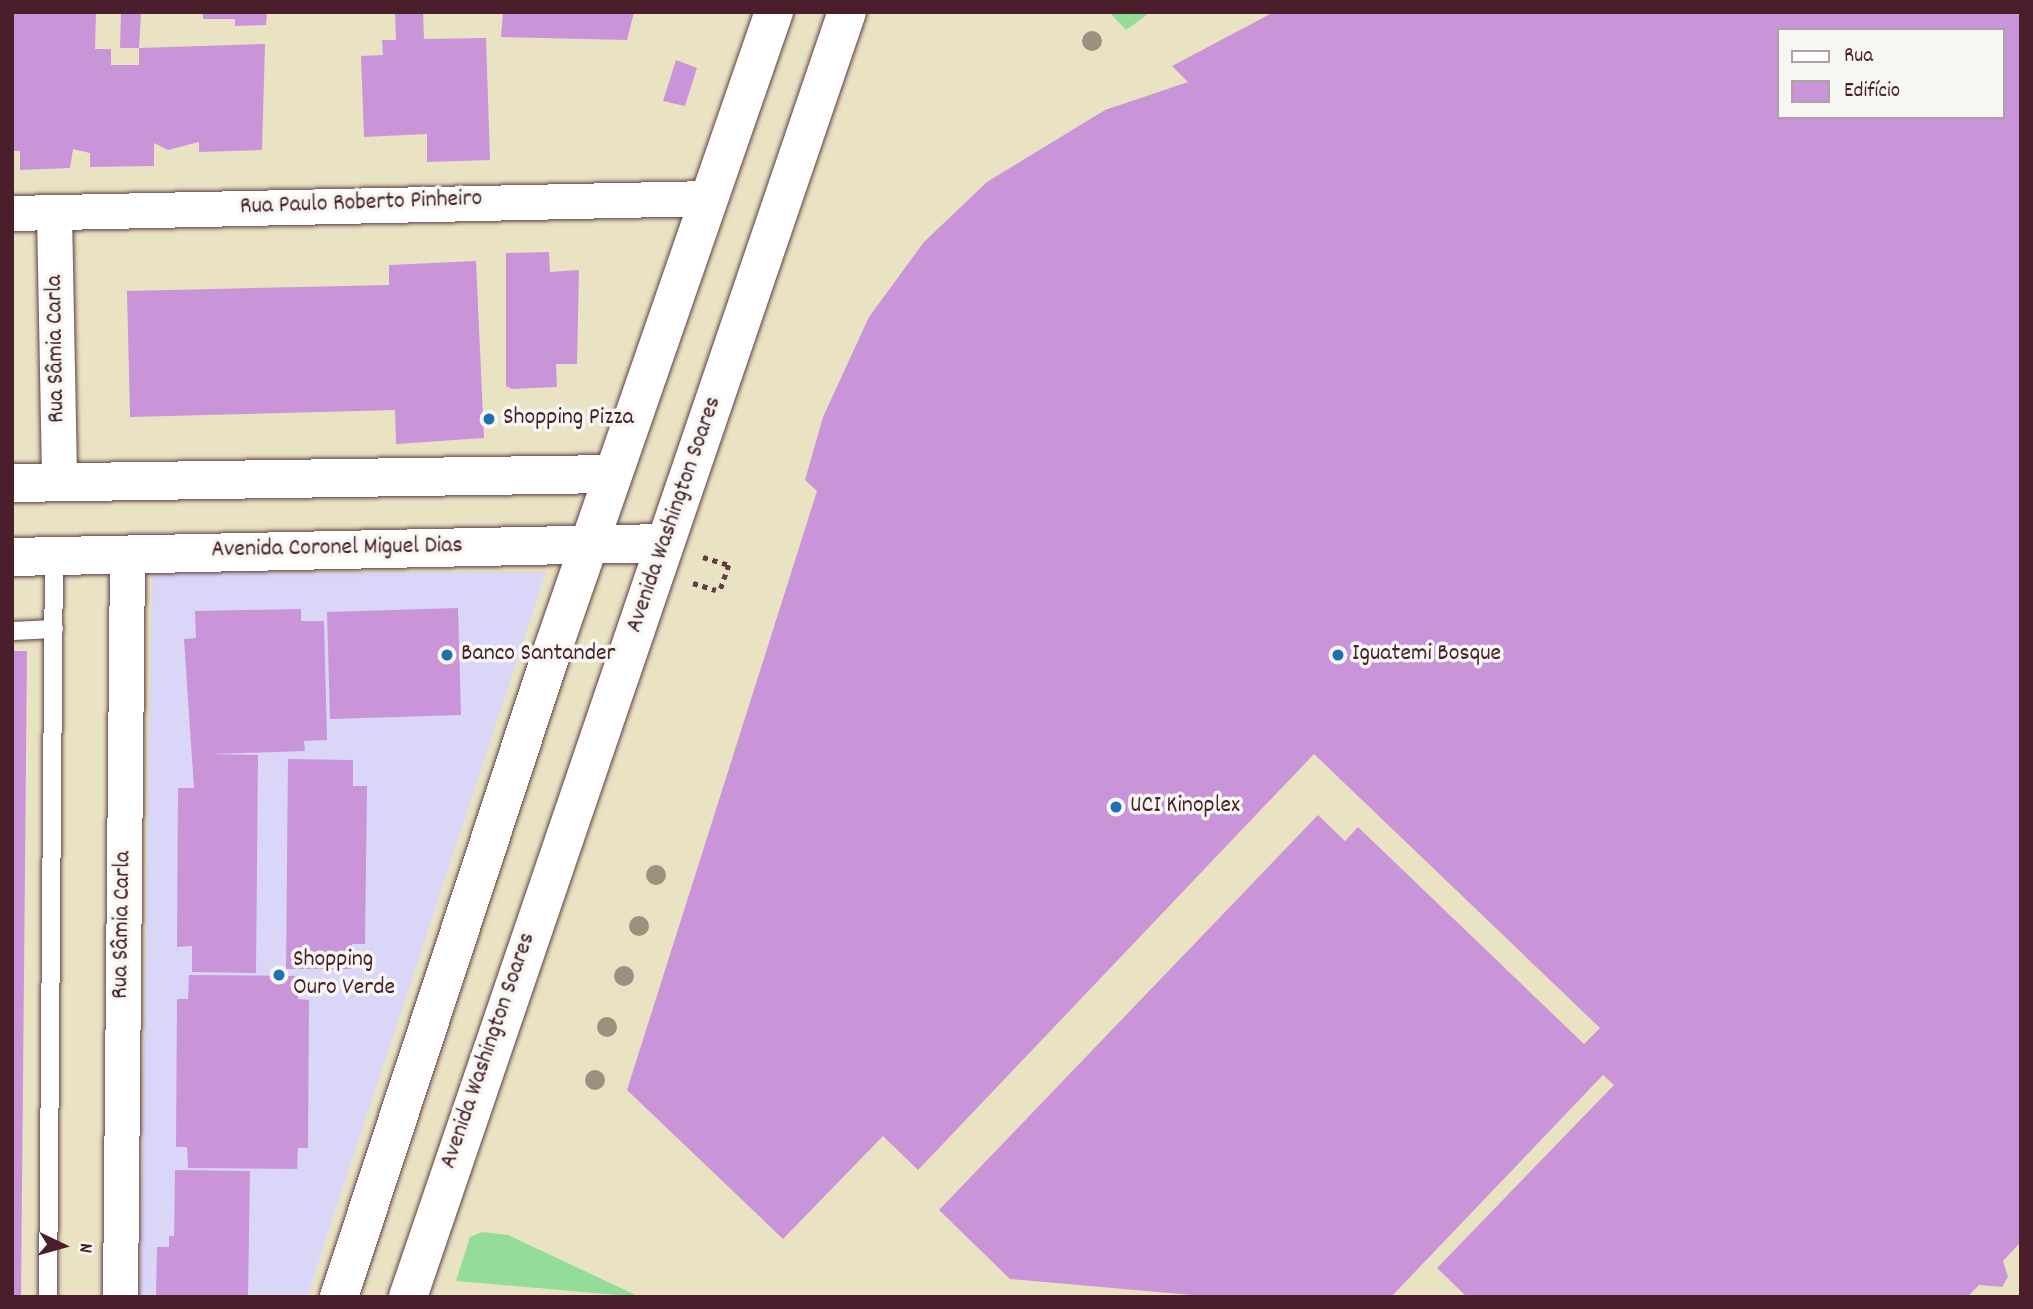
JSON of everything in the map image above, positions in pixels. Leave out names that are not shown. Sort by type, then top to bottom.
[{"type":"main road","points":[[339,1297],[589,544],[774,12]]},
{"type":"main road","name":"Avenida Washington Soares","points":[[408,1297],[678,549],[847,12]]},
{"type":"main road","points":[[12,483],[613,474]]},
{"type":"main road","name":"Avenida Coronel Miguel Dias","points":[[12,557],[589,544],[678,549]]},
{"type":"street","name":"Rua Paulo Roberto Pinheiro","points":[[12,213],[709,198]]},
{"type":"street","name":"Rua Sâmia Carla","points":[[54,214],[60,483]]},
{"type":"street","name":"Rua Sâmia Carla","points":[[120,1297],[127,554]]},
{"type":"lane","points":[[48,1297],[54,555]]},
{"type":"lane","points":[[12,631],[54,629]]},
{"type":"path","points":[[678,549],[729,565],[718,590],[685,580]]},
{"type":"shaded area","name":"Shopping Ouro Verde","points":[[546,572],[307,1297],[140,1297],[152,573]]},
{"type":"green space","points":[[1109,12],[1151,12],[1126,30]]},
{"type":"green space","points":[[482,1232],[508,1235],[640,1297],[456,1281],[470,1237]]},
{"type":"building","points":[[12,12],[96,12],[95,49],[111,49],[111,65],[139,65],[139,48],[265,44],[262,150],[199,152],[199,142],[168,150],[154,143],[154,166],[90,167],[90,153],[73,149],[70,168],[20,170],[20,151],[12,151]]},
{"type":"building","points":[[121,12],[141,12],[139,48],[120,48]]},
{"type":"building","points":[[203,12],[267,12],[266,25],[235,26],[235,19],[203,19]]},
{"type":"building","points":[[395,12],[423,12],[424,39],[486,38],[490,160],[427,162],[427,134],[364,137],[361,56],[383,55],[382,40],[396,40]]},
{"type":"building","points":[[503,12],[634,12],[627,40],[501,37]]},
{"type":"building","name":"Iguatemi Bosque","points":[[1274,12],[2021,12],[2021,1242],[2003,1261],[2008,1277],[2002,1287],[1979,1285],[1967,1297],[1467,1297],[1437,1268],[1614,1085],[1603,1075],[1391,1297],[1214,1297],[1010,1279],[939,1210],[1318,815],[1345,841],[1358,827],[1584,1044],[1600,1028],[1314,754],[918,1170],[883,1136],[783,1239],[627,1090],[817,491],[805,480],[823,417],[869,317],[924,242],[987,182],[1105,110],[1188,82],[1172,66]]},
{"type":"building","points":[[676,60],[697,68],[685,106],[663,101]]},
{"type":"building","points":[[549,252],[550,272],[579,270],[577,364],[556,364],[557,387],[512,389],[506,386],[506,253]]},
{"type":"building","points":[[476,261],[484,438],[396,444],[395,410],[130,417],[127,291],[389,285],[389,265]]},
{"type":"building","points":[[458,608],[461,715],[330,719],[327,612]]},
{"type":"building","points":[[301,609],[301,621],[324,621],[327,740],[304,741],[305,751],[212,754],[258,755],[256,973],[192,972],[192,946],[177,947],[178,788],[194,788],[184,639],[196,638],[195,611]]},
{"type":"building","points":[[12,651],[27,651],[21,1297],[12,1297]]},
{"type":"building","points":[[288,759],[353,760],[353,786],[367,786],[365,944],[352,944],[352,969],[286,969]]},
{"type":"building","points":[[189,975],[299,976],[298,999],[309,1000],[308,1148],[298,1148],[297,1169],[188,1168],[187,1147],[176,1147],[177,999],[188,999]]},
{"type":"building","points":[[175,1170],[250,1171],[248,1297],[156,1297],[157,1247],[169,1247],[169,1236],[174,1236]]},
{"type":"place","name":"Shopping Pizza","points":[[489,419]]},
{"type":"place","name":"Banco Santander","points":[[447,655]]},
{"type":"place","name":"Iguatemi Bosque","points":[[1338,655]]},
{"type":"place","name":"UCI Kinoplex","points":[[1116,807]]},
{"type":"place","name":"Shopping Ouro Verde","points":[[279,975]]}]
